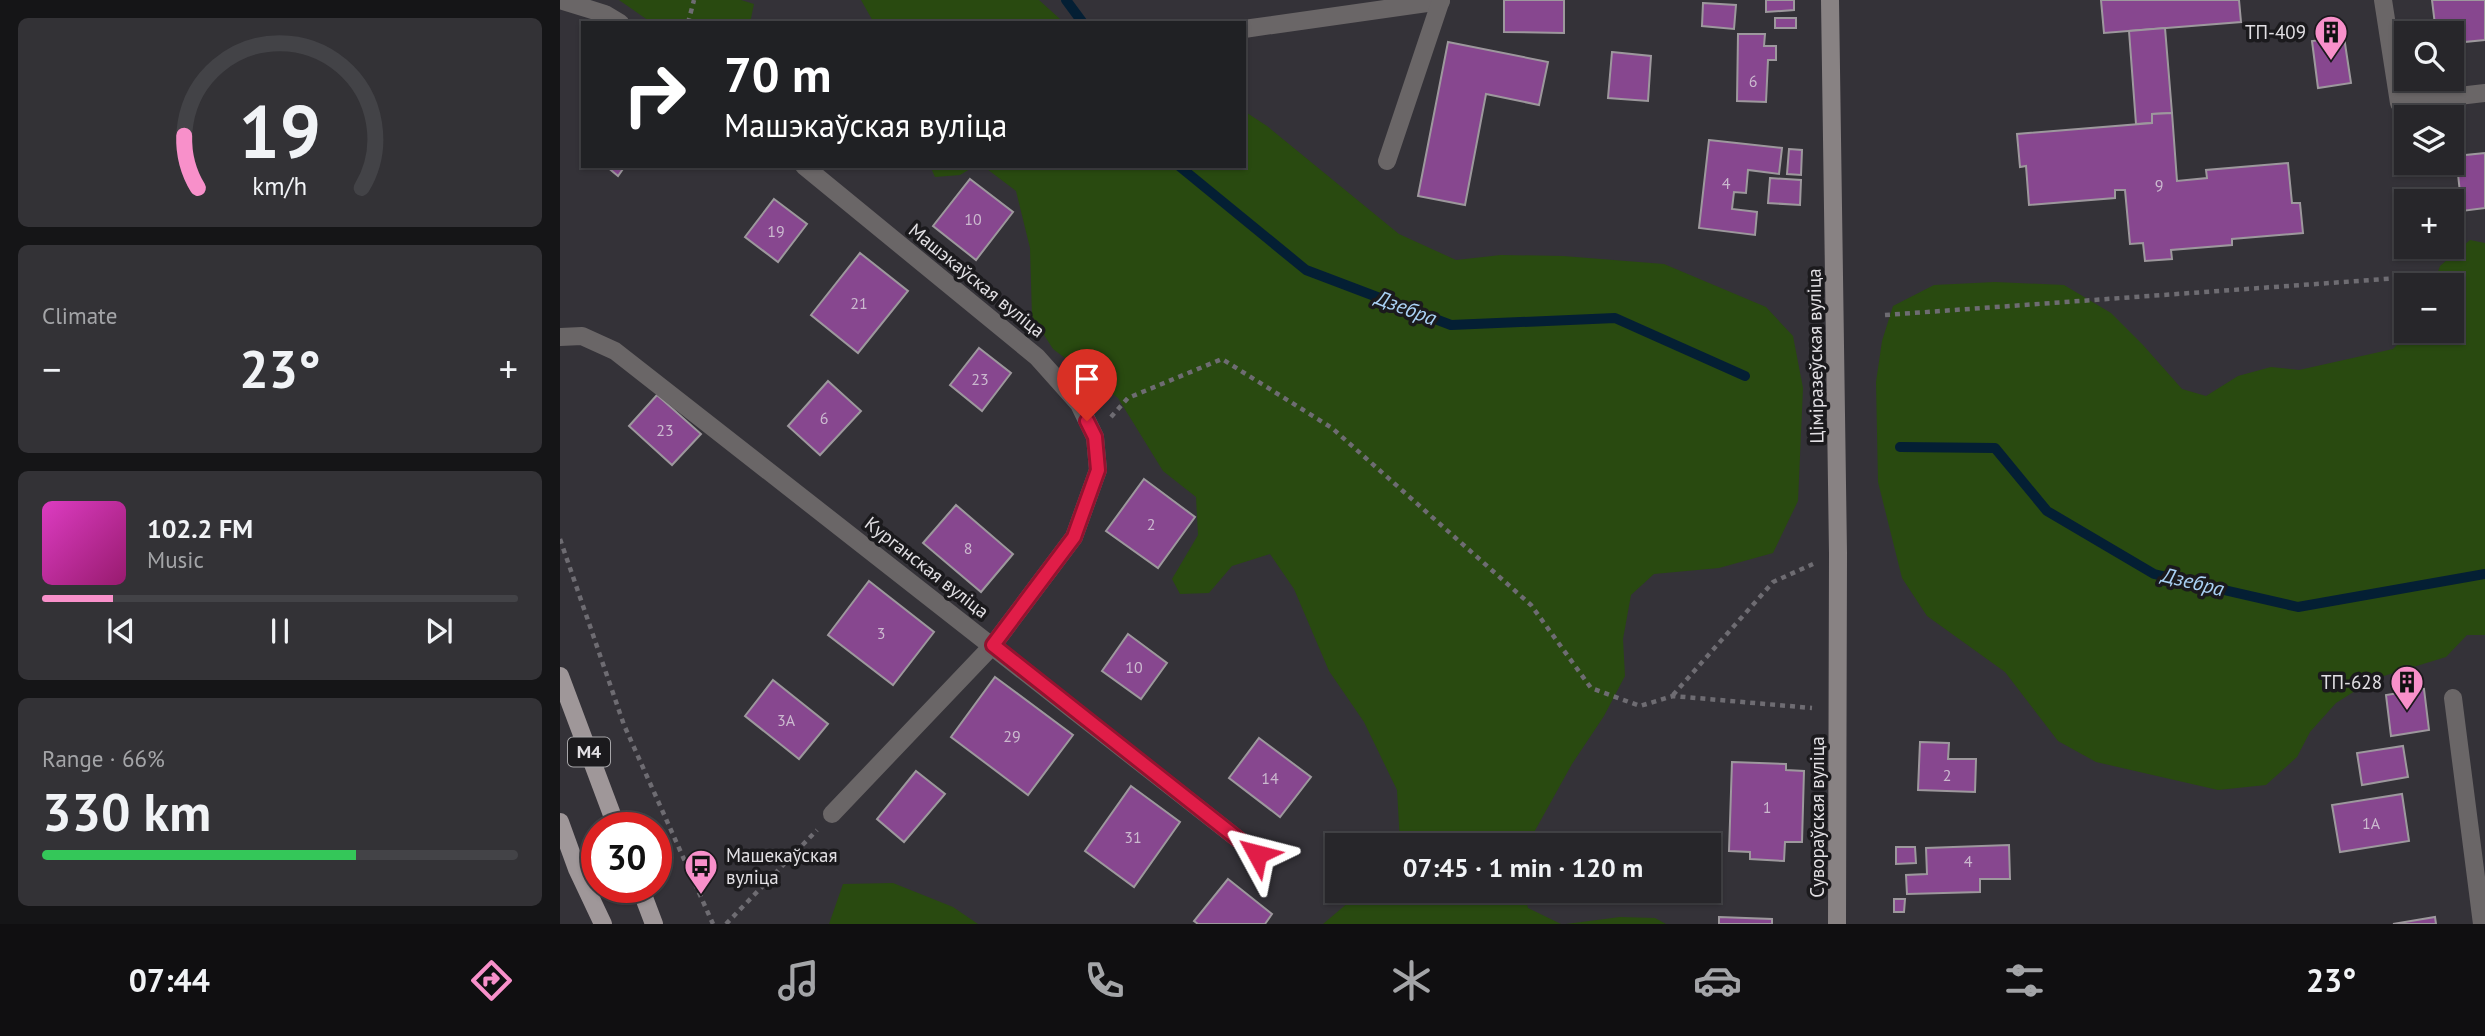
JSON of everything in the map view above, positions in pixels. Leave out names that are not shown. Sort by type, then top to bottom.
[{"type":"main road","name":"Ціміразеўская вуліца","points":[[1830,0],[1838,711]]},
{"type":"main road","name":"М4","points":[[560,676],[611,812]]},
{"type":"main road","name":"Сувораўская вуліца","points":[[1837,924],[1838,711]]},
{"type":"main road","points":[[560,822],[577,869],[603,924]]},
{"type":"main road","points":[[646,903],[654,924]]},
{"type":"street","points":[[560,0],[604,14],[616,21]]},
{"type":"street","points":[[1246,29],[1441,0],[1387,161]]},
{"type":"street","points":[[2383,0],[2399,103],[2485,93]]},
{"type":"street","name":"Машэкаўская вуліца","points":[[806,168],[1038,357],[1079,404],[1095,437],[1098,470],[1074,537],[993,645],[832,814]]},
{"type":"street","name":"Курганская вуліца","points":[[560,337],[582,336],[615,351],[1257,854]]},
{"type":"street","points":[[2454,698],[2482,924]]},
{"type":"path","points":[[689,21],[694,0]]},
{"type":"path","points":[[1885,315],[2394,278]]},
{"type":"path","points":[[1095,437],[1128,398],[1222,359],[1332,428],[1511,587],[1531,605],[1591,688],[1640,706],[1673,696],[1838,711]]},
{"type":"path","points":[[560,539],[624,725],[713,924]]},
{"type":"path","points":[[1673,696],[1773,582],[1838,553]]},
{"type":"path","points":[[726,924],[832,814]]},
{"type":"green space","points":[[619,0],[741,0],[754,4],[750,21],[649,21]]},
{"type":"green space","points":[[861,0],[1039,0],[1060,19],[1082,21],[873,21]]},
{"type":"green space","points":[[1246,112],[1267,126],[1399,234],[1456,260],[1501,255],[1563,256],[1664,264],[1766,307],[1793,336],[1803,388],[1798,501],[1773,553],[1719,568],[1654,574],[1631,595],[1623,639],[1625,676],[1534,833],[1399,833],[1397,790],[1364,722],[1329,671],[1294,589],[1270,554],[1232,566],[1209,593],[1180,594],[1172,579],[1198,535],[1196,497],[1163,471],[1118,398],[1053,349],[1032,316],[1030,248],[1016,191],[986,168],[1246,168]]},
{"type":"green space","points":[[931,168],[972,168],[960,175],[935,177]]},
{"type":"green space","points":[[2470,240],[2485,243],[2485,635],[2467,635],[2446,657],[2374,679],[2336,703],[2310,732],[2297,757],[2266,785],[2218,790],[2096,762],[2058,741],[2005,672],[1927,616],[1902,578],[1878,482],[1876,382],[1882,341],[1893,306],[1934,285],[1995,282],[2064,285],[2111,313],[2182,389],[2206,396],[2238,376],[2271,367],[2299,370],[2393,349],[2399,343],[2464,343],[2464,273],[2437,273],[2440,266],[2448,259],[2464,259],[2464,245]]},
{"type":"green space","points":[[893,883],[953,907],[978,924],[829,924],[843,884]]},
{"type":"green space","points":[[1348,903],[1527,903],[1528,908],[1561,924],[1323,924]]},
{"type":"green space","points":[[1620,917],[1655,918],[1666,924],[1566,924]]},
{"type":"building","points":[[1504,0],[1564,0],[1564,33],[1504,32]]},
{"type":"building","points":[[1766,0],[1794,0],[1794,10],[1766,12]]},
{"type":"building","points":[[2101,0],[2239,0],[2241,22],[2104,33]]},
{"type":"building","points":[[2432,0],[2485,0],[2485,40],[2465,42],[2465,49],[2464,21],[2435,21]]},
{"type":"building","points":[[1703,3],[1736,5],[1734,29],[1702,26]]},
{"type":"building","points":[[1775,18],[1796,18],[1796,28],[1775,28]]},
{"type":"building","points":[[2165,28],[2172,113],[2152,114],[2152,123],[2136,124],[2129,31]]},
{"type":"building","points":[[1738,34],[1765,34],[1764,46],[1776,46],[1776,60],[1768,60],[1766,102],[1737,101]]},
{"type":"building","name":"ТП-409","points":[[2344,37],[2351,83],[2318,88],[2312,41]]},
{"type":"building","points":[[1448,42],[1548,62],[1539,105],[1486,94],[1465,205],[1418,196]]},
{"type":"building","points":[[1612,52],[1651,56],[1648,101],[1608,98]]},
{"type":"building","points":[[2172,113],[2177,181],[2207,178],[2206,170],[2288,163],[2292,203],[2300,203],[2303,233],[2232,239],[2232,245],[2171,250],[2172,259],[2145,261],[2143,243],[2130,244],[2125,190],[2115,190],[2115,198],[2029,205],[2026,166],[2020,167],[2017,134],[2152,123],[2152,114]]},
{"type":"building","points":[[1709,140],[1782,148],[1779,174],[1748,170],[1746,193],[1734,192],[1732,209],[1757,212],[1755,235],[1699,228]]},
{"type":"building","points":[[1789,149],[1802,150],[1801,175],[1787,174]]},
{"type":"building","points":[[2485,153],[2485,208],[2464,211],[2464,189],[2460,189],[2458,175],[2464,175],[2464,155]]},
{"type":"building","points":[[608,168],[624,168],[618,176]]},
{"type":"building","points":[[1770,178],[1801,180],[1800,205],[1768,203]]},
{"type":"building","points":[[970,179],[1013,212],[976,260],[933,226]]},
{"type":"building","points":[[774,199],[807,224],[778,262],[745,237]]},
{"type":"building","points":[[860,253],[908,291],[858,353],[811,315]]},
{"type":"building","points":[[979,348],[1011,373],[982,411],[950,385]]},
{"type":"building","points":[[828,381],[861,411],[820,455],[788,426]]},
{"type":"building","points":[[657,395],[701,434],[672,465],[629,426]]},
{"type":"building","points":[[1144,479],[1195,517],[1158,568],[1106,531]]},
{"type":"building","points":[[956,505],[1013,554],[981,592],[923,543]]},
{"type":"building","points":[[869,581],[934,632],[893,685],[828,635]]},
{"type":"building","points":[[1128,634],[1167,663],[1141,699],[1102,671]]},
{"type":"building","points":[[995,677],[1073,735],[1028,795],[951,737]]},
{"type":"building","points":[[773,680],[828,724],[799,759],[745,716]]},
{"type":"building","name":"ТП-628","points":[[2424,689],[2429,730],[2391,736],[2386,695]]},
{"type":"building","points":[[1259,738],[1311,777],[1280,817],[1229,778]]},
{"type":"building","points":[[1920,742],[1949,743],[1948,759],[1976,759],[1975,792],[1918,790]]},
{"type":"building","points":[[2403,746],[2408,777],[2362,785],[2357,753]]},
{"type":"building","points":[[1732,762],[1786,764],[1786,770],[1804,771],[1802,842],[1785,842],[1784,861],[1750,859],[1750,852],[1729,851]]},
{"type":"building","points":[[916,771],[945,794],[904,842],[877,819]]},
{"type":"building","points":[[1131,786],[1180,822],[1134,887],[1085,851]]},
{"type":"building","points":[[2402,794],[2409,841],[2340,852],[2332,805]]},
{"type":"building","points":[[2009,845],[2010,879],[1980,879],[1980,892],[1907,894],[1906,875],[1927,874],[1926,848]]},
{"type":"building","points":[[1896,847],[1915,847],[1916,863],[1896,864]]},
{"type":"building","points":[[1228,879],[1272,914],[1265,924],[1198,924],[1194,921]]},
{"type":"building","points":[[1894,899],[1905,899],[1904,912],[1894,912]]},
{"type":"building","points":[[1719,917],[1772,919],[1772,924],[1719,924]]},
{"type":"building","points":[[2435,917],[2436,924],[2393,924]]},
{"type":"waterway","name":"Дзебра","points":[[1066,0],[1082,21]]},
{"type":"waterway","name":"Дзебра","points":[[1181,168],[1306,270],[1451,325],[1615,318],[1745,376]]},
{"type":"waterway","name":"Дзебра","points":[[1900,447],[1995,448],[2047,511],[2154,574],[2298,607],[2485,574]]},
{"type":"place","name":"ТП-409","points":[[2331,62]]},
{"type":"place","name":"ТП-628","points":[[2407,712]]},
{"type":"place","name":"Машекаўская вуліца","points":[[701,896]]},
{"type":"route","points":[[1087,421],[1095,437],[1098,470],[1074,537],[993,645],[1257,854]]}]
